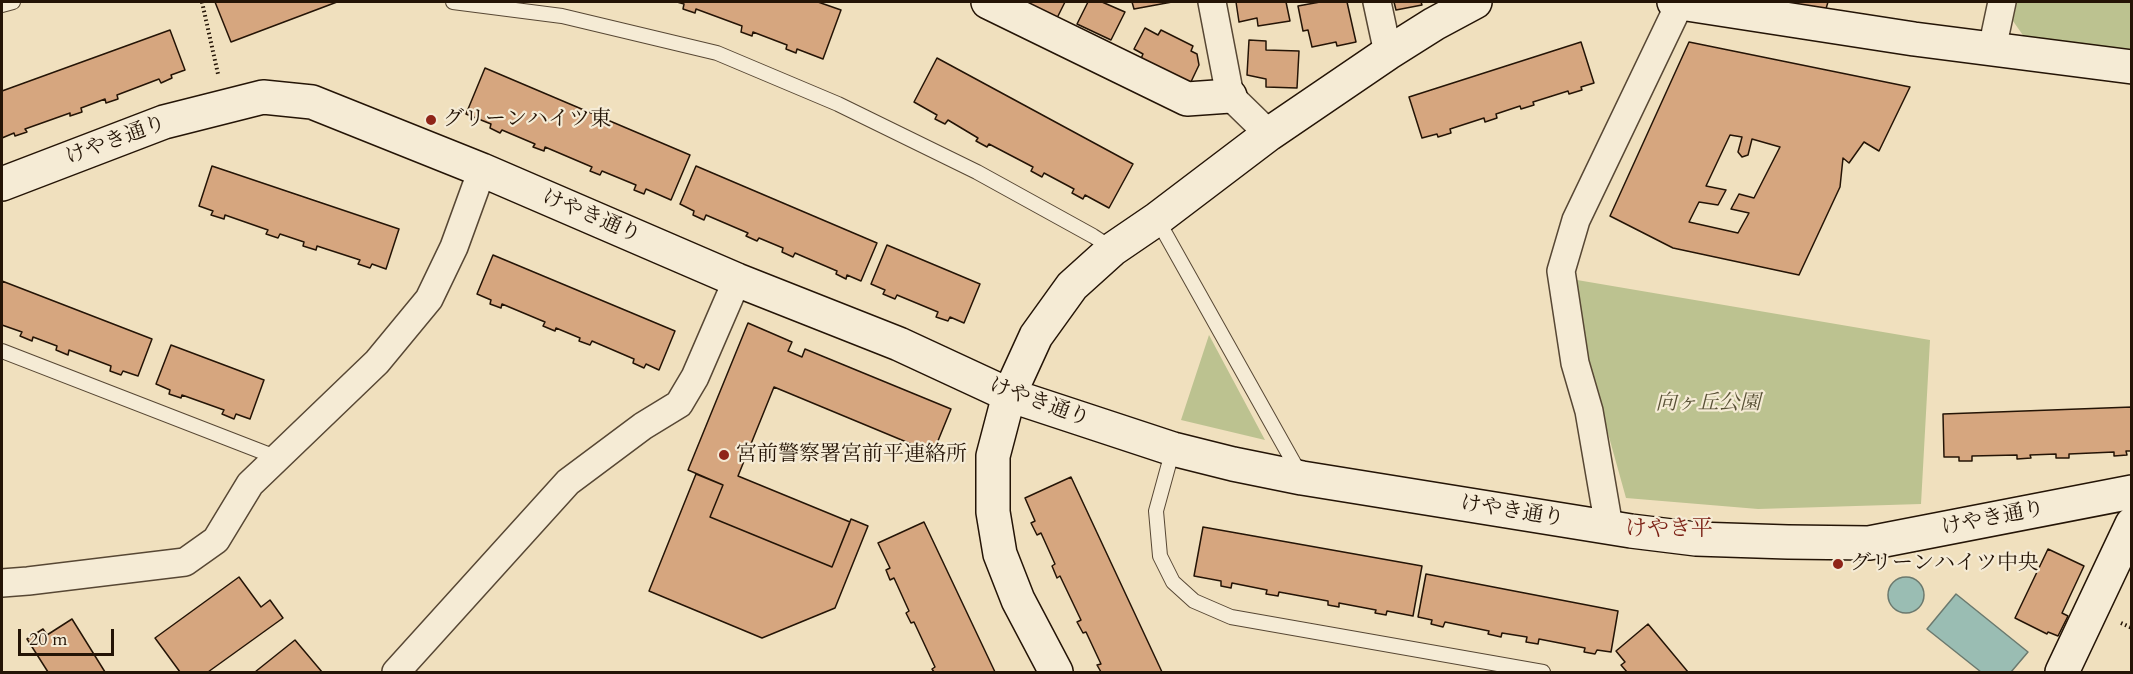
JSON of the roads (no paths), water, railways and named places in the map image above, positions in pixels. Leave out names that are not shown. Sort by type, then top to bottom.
[{"type":"street","points":[[988,2],[1187,99],[1230,96]]},
{"type":"street","points":[[1212,2],[1230,96],[1269,134]]},
{"type":"street","points":[[1377,2],[1388,53]]},
{"type":"street","points":[[1056,672],[1018,600],[1000,554],[993,512],[993,456],[1009,395],[1036,336],[1072,286],[1113,249],[1157,219],[1269,134],[1388,53],[1475,2]]},
{"type":"street","points":[[1609,527],[1589,411],[1575,363],[1561,271],[1576,220],[1677,2],[1744,7],[1992,49],[2132,67]]},
{"type":"street","points":[[1992,49],[2002,2]]},
{"type":"street","name":"けやき通り","points":[[2,184],[164,122],[264,98],[312,102],[482,170],[737,280],[899,344],[1009,395],[1173,449],[1233,464],[1302,478],[1696,539],[1869,543],[2132,492]]},
{"type":"street","points":[[2,583],[185,562],[216,540],[250,484],[377,362],[429,299],[454,248],[482,170]]},
{"type":"street","points":[[396,672],[568,482],[643,426],[679,404],[695,377],[737,280]]},
{"type":"street","points":[[2062,672],[2132,524]]},
{"type":"lane","points":[[2,5],[14,2]]},
{"type":"lane","points":[[453,2],[562,16],[717,53],[838,104],[956,162],[1113,249]]},
{"type":"lane","points":[[1157,219],[1302,478]]},
{"type":"lane","points":[[2,351],[278,458]]},
{"type":"lane","points":[[1173,449],[1156,511],[1160,556],[1173,582],[1194,601],[1232,617],[1543,672]]},
{"type":"water","points":[[1906,577],[1919,582],[1924,595],[1919,608],[1906,613],[1893,608],[1888,595],[1893,582]]},
{"type":"water","points":[[1956,594],[2028,652],[2011,672],[1981,672],[1927,629]]},
{"type":"place","name":"グリーンハイツ東","points":[[431,120]]},
{"type":"place","name":"宮前警察署宮前平連絡所","points":[[724,455]]},
{"type":"place","name":"グリーンハイツ中央","points":[[1838,564]]},
{"type":"district","name":"けやき平","points":[[1669,530]]},
{"type":"park label","name":"向ヶ丘公園","points":[[1708,404]]}]
